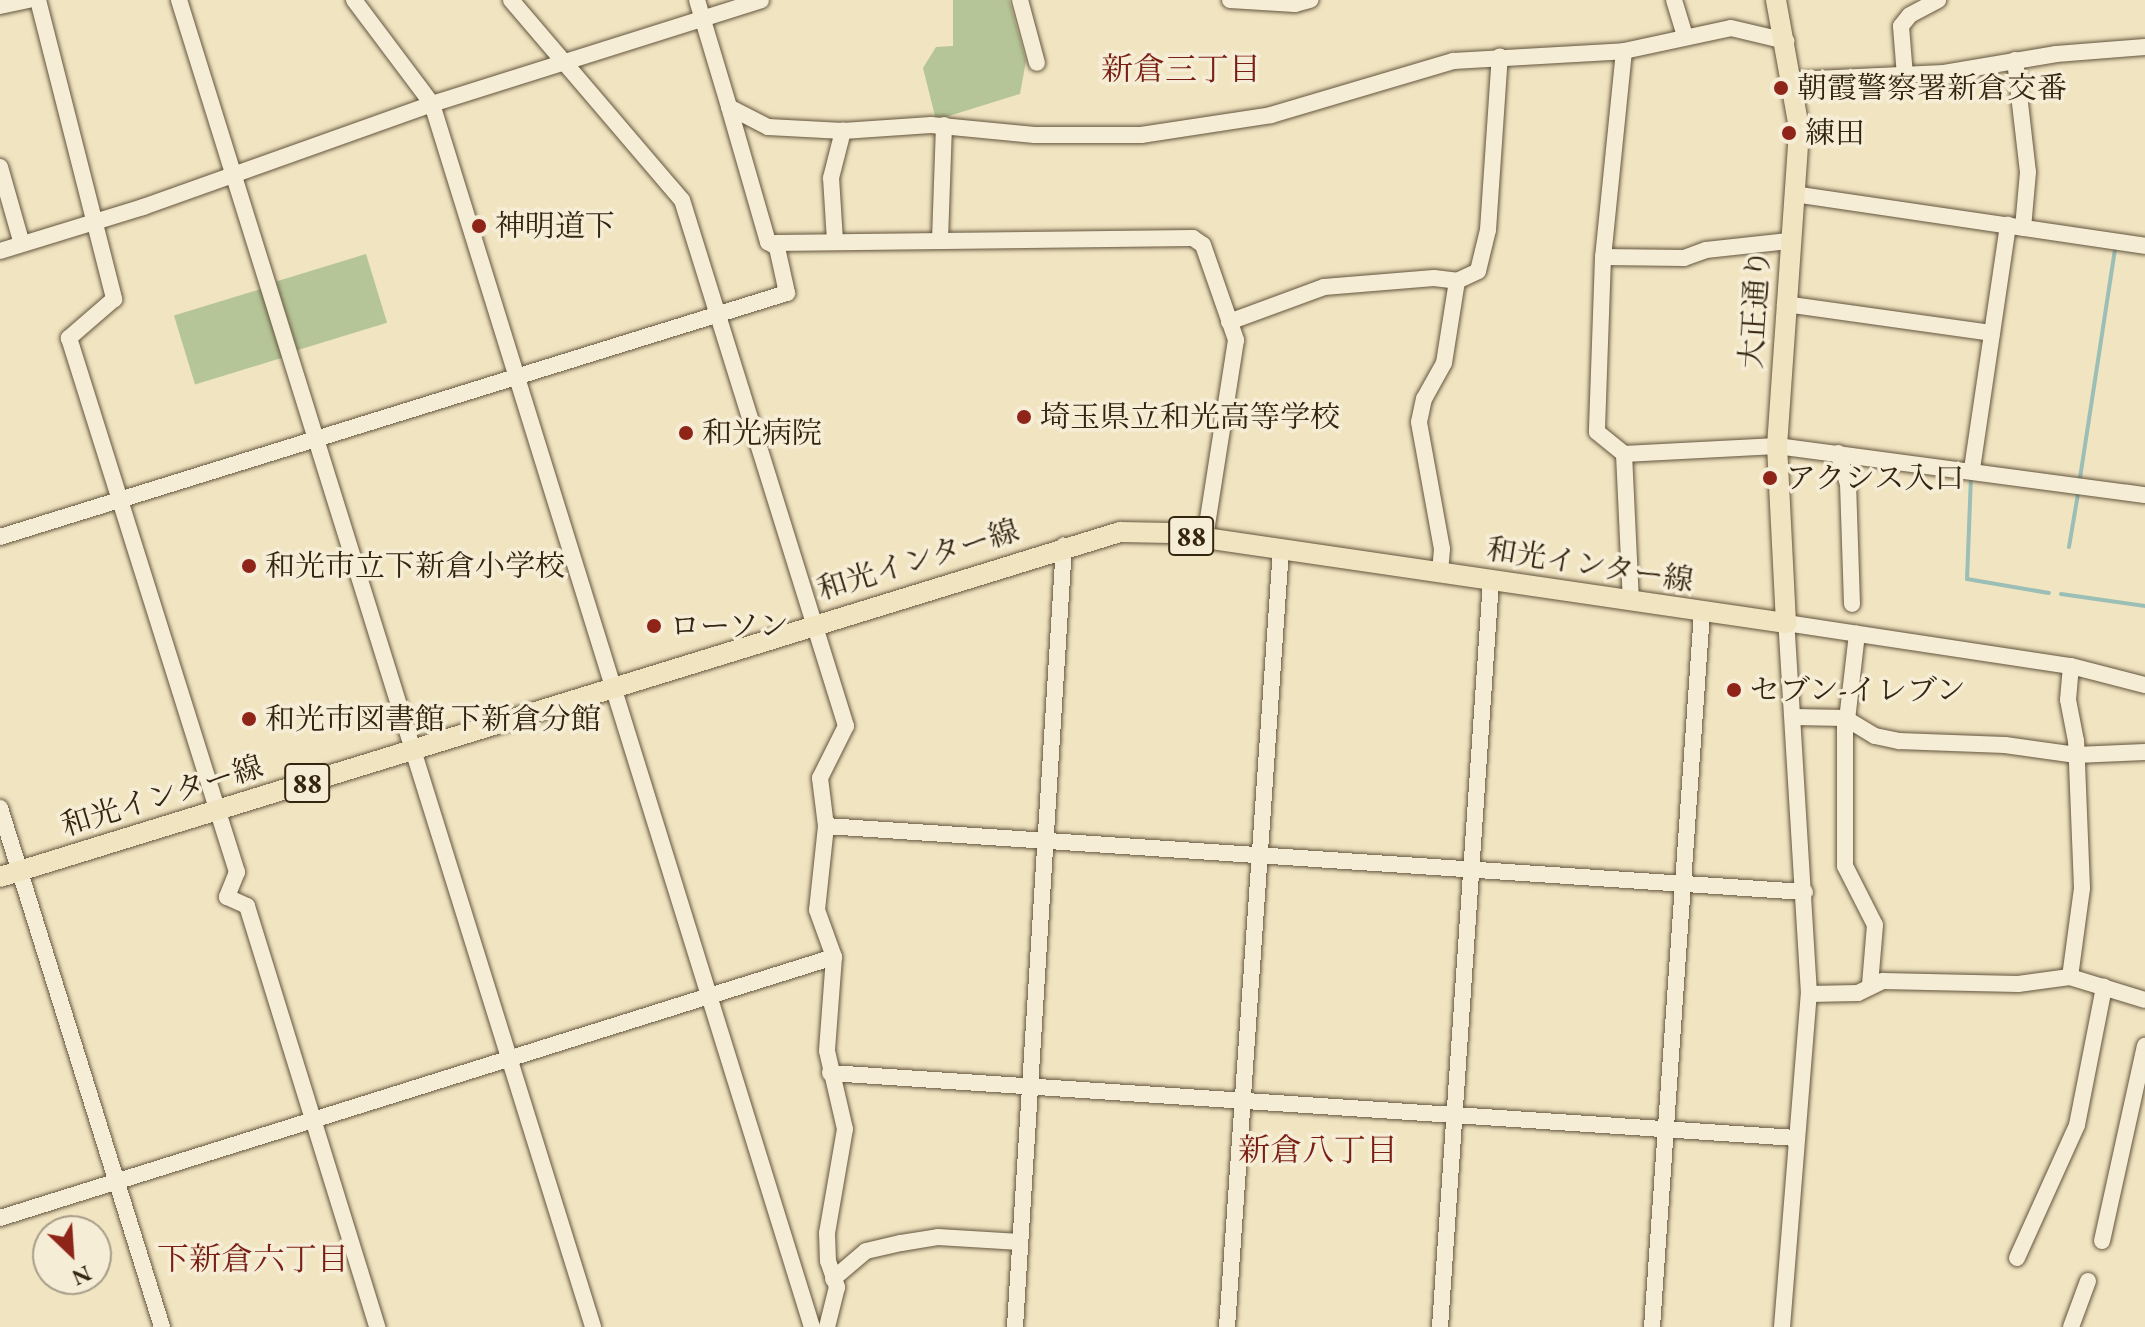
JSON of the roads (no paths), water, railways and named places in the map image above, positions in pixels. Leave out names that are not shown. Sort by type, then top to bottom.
[{"type":"main road","name":"大正通り","points":[[1776,0],[1794,80],[1799,128],[1777,446],[1786,623]]},
{"type":"main road","name":"和光インター線","points":[[10,874],[1064,546],[1133,531],[1205,538],[1786,623]]},
{"type":"street","points":[[0,6],[28,0]]},
{"type":"street","points":[[38,0],[114,299],[69,338],[122,498],[237,872],[227,897],[247,906],[377,1327]]},
{"type":"street","points":[[179,0],[593,1327]]},
{"type":"street","points":[[354,0],[432,104],[812,1327]]},
{"type":"street","points":[[511,0],[682,200],[846,726],[820,778],[826,826],[817,910],[834,957],[830,1073],[845,1129],[827,1233],[835,1306],[827,1327]]},
{"type":"street","points":[[697,0],[768,242],[773,245],[835,241],[1197,238],[1236,340],[1205,538]]},
{"type":"street","points":[[0,251],[94,222],[432,104],[761,0]]},
{"type":"street","points":[[1020,0],[1037,63]]},
{"type":"street","points":[[1230,0],[1310,0]]},
{"type":"street","points":[[1674,0],[1685,36]]},
{"type":"street","points":[[1905,76],[1901,26],[1910,15],[1938,0]]},
{"type":"street","points":[[729,107],[768,127],[843,131],[944,125],[1035,135],[1141,135],[1271,115],[1439,64],[1500,56],[1624,51],[1731,28],[1786,41]]},
{"type":"street","points":[[1794,80],[1905,76],[2015,60],[2145,47]]},
{"type":"street","points":[[1624,51],[1603,257],[1597,432],[1624,454],[1777,446],[1972,469],[2145,495]]},
{"type":"street","points":[[1229,322],[1324,287],[1434,278],[1457,281],[1478,271],[1485,253],[1500,56]]},
{"type":"street","points":[[1972,469],[1992,333],[2028,172],[2015,60]]},
{"type":"street","points":[[940,240],[944,125]]},
{"type":"street","points":[[835,241],[831,178],[843,131]]},
{"type":"street","points":[[0,167],[22,244]]},
{"type":"street","points":[[1794,194],[2145,246]]},
{"type":"street","points":[[1603,257],[1684,258],[1706,250],[1789,241]]},
{"type":"street","points":[[0,537],[787,293],[773,245]]},
{"type":"street","points":[[1440,572],[1442,549],[1419,422],[1424,399],[1444,363],[1457,281]]},
{"type":"street","points":[[1785,304],[1992,333]]},
{"type":"street","points":[[1838,453],[1848,483],[1852,604]]},
{"type":"street","points":[[1624,454],[1631,601]]},
{"type":"street","points":[[1015,1327],[1048,840],[1064,546]]},
{"type":"street","points":[[1227,1327],[1281,549]]},
{"type":"street","points":[[1440,1327],[1491,580]]},
{"type":"street","points":[[1652,1327],[1702,612]]},
{"type":"street","points":[[1782,1327],[1809,994],[1786,623],[2071,666],[2145,685]]},
{"type":"street","points":[[1857,634],[1846,719],[1845,866],[1875,925],[1870,984]]},
{"type":"street","points":[[2070,977],[2082,888],[2076,755],[2068,700],[2071,666]]},
{"type":"street","points":[[1794,717],[1846,719],[1875,736],[1899,741],[1993,744],[2076,755],[2145,752]]},
{"type":"street","points":[[0,808],[10,874],[162,1327]]},
{"type":"street","points":[[826,826],[1805,892]]},
{"type":"street","points":[[0,1218],[834,957]]},
{"type":"street","points":[[1809,994],[1858,993],[1870,984],[2018,984],[2070,977],[2145,1000]]},
{"type":"street","points":[[2017,1258],[2077,1125],[2104,987]]},
{"type":"street","points":[[2102,1241],[2140,1088],[2145,1046]]},
{"type":"street","points":[[830,1073],[1797,1138]]},
{"type":"street","points":[[833,1279],[866,1251],[901,1243],[938,1237],[1020,1242]]},
{"type":"street","points":[[2071,1327],[2088,1281]]},
{"type":"waterway","points":[[2080,478],[2115,249]]},
{"type":"waterway","points":[[1971,476],[1967,579],[2049,593]]},
{"type":"waterway","points":[[2069,547],[2078,494]]},
{"type":"waterway","points":[[2061,594],[2145,606]]},
{"type":"place","name":"朝霞警察署新倉交番","points":[[1781,88]]},
{"type":"place","name":"練田","points":[[1789,133]]},
{"type":"place","name":"神明道下","points":[[479,226]]},
{"type":"place","name":"埼玉県立和光高等学校","points":[[1024,417]]},
{"type":"place","name":"和光病院","points":[[686,433]]},
{"type":"place","name":"アクシス入口","points":[[1770,478]]},
{"type":"place","name":"和光市立下新倉小学校","points":[[249,566]]},
{"type":"place","name":"ローソン","points":[[654,626]]},
{"type":"place","name":"セブン-イレブン","points":[[1734,690]]},
{"type":"place","name":"和光市図書館 下新倉分館","points":[[249,719]]},
{"type":"district","name":"新倉三丁目","points":[[1181,69]]},
{"type":"district","name":"新倉八丁目","points":[[1318,1150]]},
{"type":"district","name":"下新倉六丁目","points":[[253,1259]]}]
